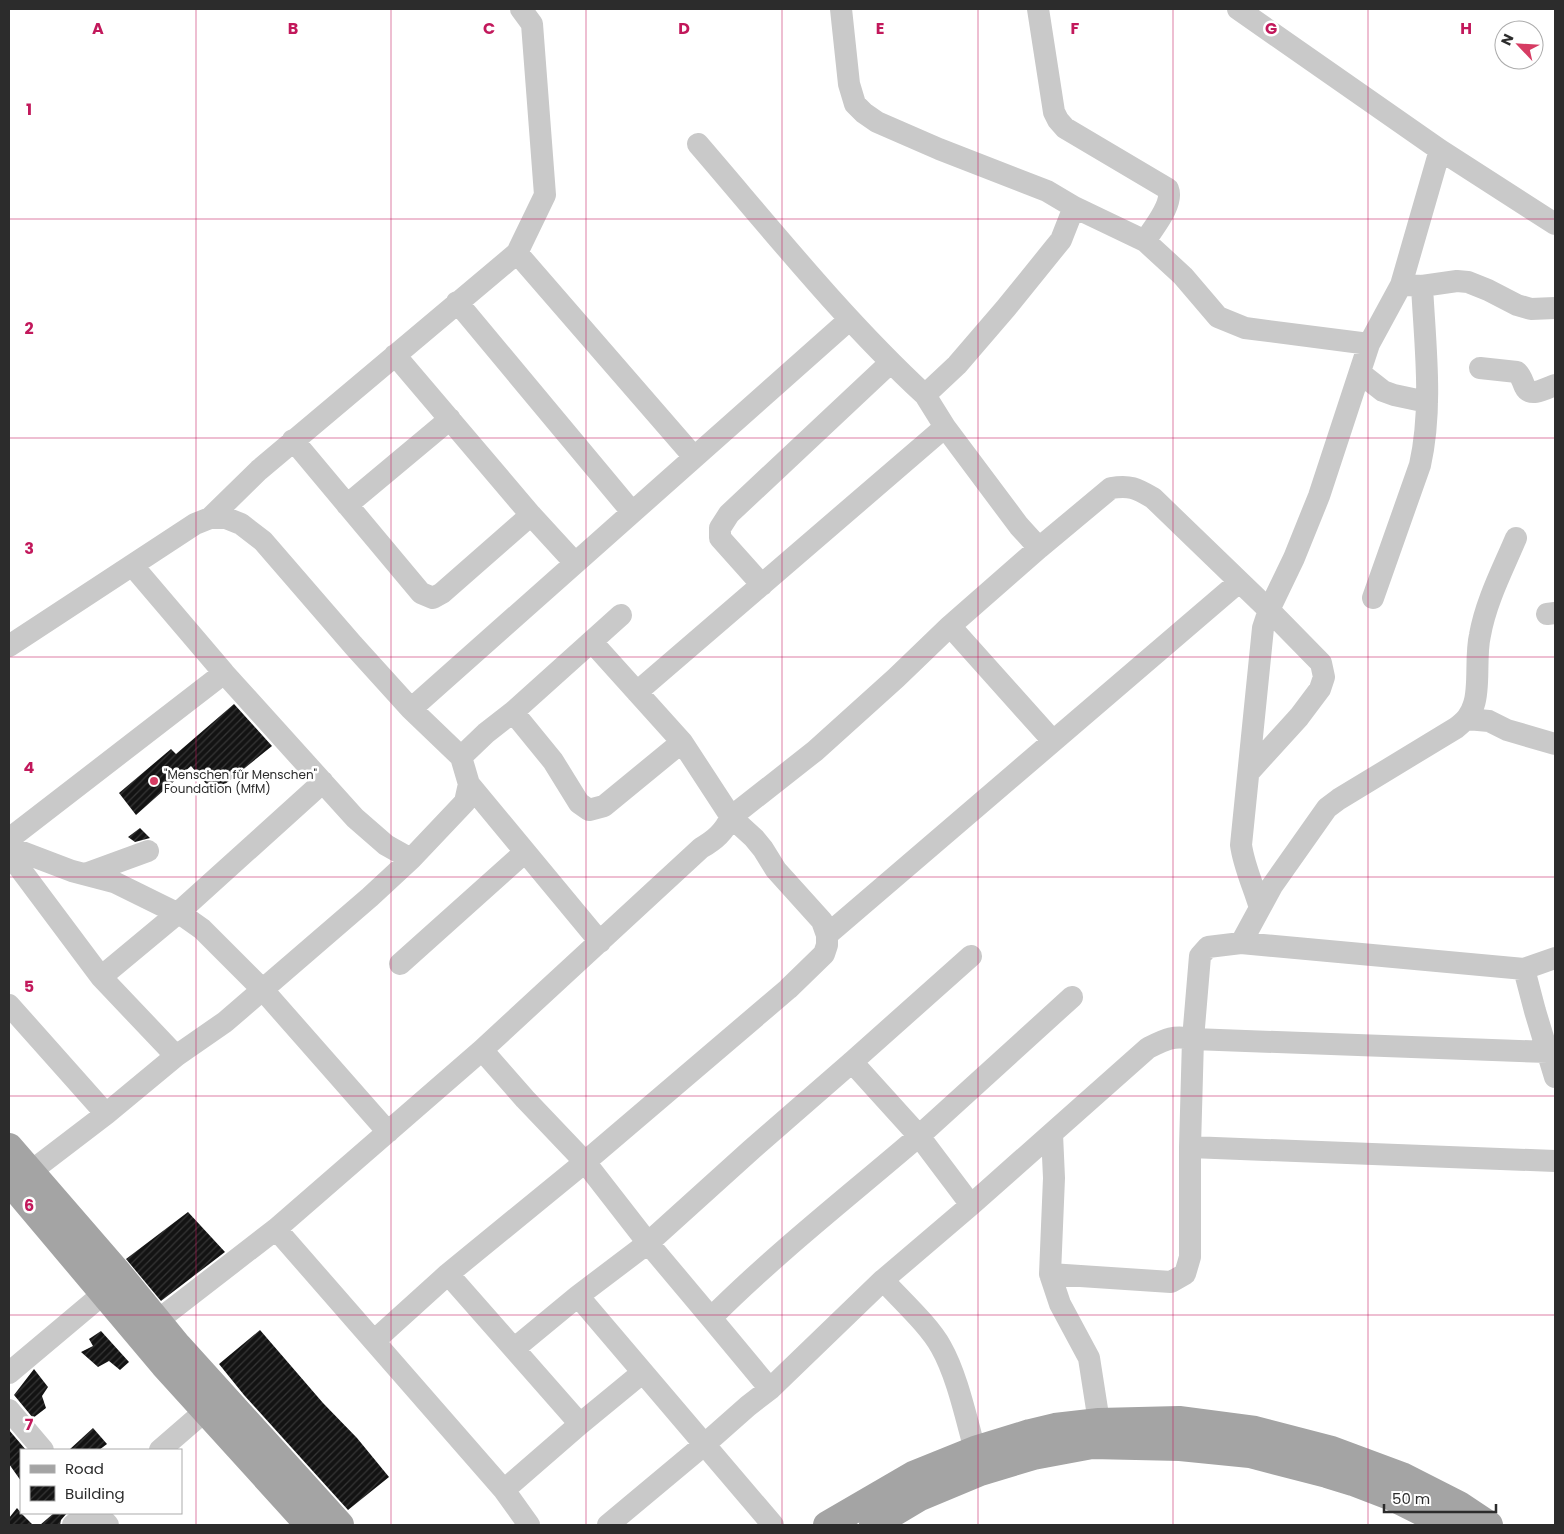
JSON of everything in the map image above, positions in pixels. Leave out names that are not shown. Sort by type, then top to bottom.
[{"type":"main road","points":[[9,1147],[15,1182],[103,1294],[205,1411],[309,1525]]},
{"type":"main road","points":[[15,1182],[119,1274],[157,1321],[340,1525]]},
{"type":"main road","points":[[873,1525],[913,1475],[975,1450],[1030,1432],[1055,1428],[1099,1422],[1179,1420],[1255,1430],[1330,1462],[1392,1497],[1448,1525]]},
{"type":"main road","points":[[827,1525],[891,1501],[920,1496],[980,1472],[1033,1456],[1092,1445],[1180,1447],[1330,1462],[1402,1476],[1459,1505],[1489,1525]]},
{"type":"street","points":[[210,518],[258,470],[517,253],[545,195],[532,24],[521,9]]},
{"type":"street","points":[[842,9],[849,84],[855,104],[864,114],[877,122],[939,149],[1047,191],[1074,207],[1144,241],[1183,276],[1218,317],[1245,328],[1369,344]]},
{"type":"street","points":[[1038,9],[1054,112],[1058,120],[1065,128],[1168,189],[1170,194],[1168,204],[1144,241]]},
{"type":"street","points":[[1238,9],[1440,150],[1555,224]]},
{"type":"street","points":[[698,144],[849,320],[925,395],[946,427],[1019,526],[1039,548]]},
{"type":"street","points":[[1373,598],[1424,451],[1427,402],[1412,286],[1440,150]]},
{"type":"street","points":[[925,395],[957,365],[1061,240],[1074,207]]},
{"type":"street","points":[[517,253],[694,457]]},
{"type":"street","points":[[1260,908],[1246,868],[1241,846],[1263,628],[1268,610],[1294,558],[1319,496],[1369,344],[1412,286],[1457,281],[1468,282],[1517,305],[1531,309],[1555,308]]},
{"type":"street","points":[[457,302],[632,512]]},
{"type":"street","points":[[411,709],[849,320]]},
{"type":"street","points":[[395,355],[531,515],[575,563]]},
{"type":"street","points":[[762,585],[720,538],[720,528],[729,514],[890,362]]},
{"type":"street","points":[[1480,368],[1517,372],[1525,389],[1529,392],[1555,385]]},
{"type":"street","points":[[1360,373],[1383,391],[1427,402]]},
{"type":"street","points":[[347,505],[450,419]]},
{"type":"street","points":[[637,692],[946,427]]},
{"type":"street","points":[[293,440],[421,594],[433,598],[442,593],[531,515]]},
{"type":"street","points":[[157,1321],[276,1229],[482,1050],[701,848],[713,841],[725,829],[731,817],[815,751],[950,626],[1111,488],[1126,486],[1138,489],[1153,498],[1321,663],[1324,677],[1320,689],[1299,717],[1249,772]]},
{"type":"street","points":[[9,646],[195,524],[210,518],[226,518],[241,524],[263,541],[411,709],[461,758],[469,784],[600,942]]},
{"type":"street","points":[[1241,943],[1272,886],[1327,808],[1456,728],[1467,718],[1475,701],[1477,650],[1480,633],[1495,588],[1516,538]]},
{"type":"street","points":[[132,565],[224,673],[355,818],[386,845],[411,859]]},
{"type":"street","points":[[827,935],[1239,582]]},
{"type":"street","points":[[461,758],[486,733],[513,712],[621,615]]},
{"type":"street","points":[[950,626],[1053,742]]},
{"type":"street","points":[[374,1341],[448,1274],[585,1162],[788,989],[824,954],[827,945],[827,935],[822,921],[776,870],[754,838],[731,817],[682,742],[592,642]]},
{"type":"street","points":[[9,839],[224,673]]},
{"type":"street","points":[[513,712],[552,760],[579,803],[589,810],[604,806],[682,742]]},
{"type":"street","points":[[1467,718],[1489,721],[1507,730],[1555,744]]},
{"type":"street","points":[[101,977],[178,914],[323,782]]},
{"type":"street","points":[[15,1182],[106,1114],[176,1056],[226,1022],[370,897],[411,859],[464,802],[469,784]]},
{"type":"street","points":[[9,847],[85,874],[114,882],[185,917],[202,929],[263,990],[388,1132]]},
{"type":"street","points":[[85,874],[148,851]]},
{"type":"street","points":[[400,964],[525,852]]},
{"type":"street","points":[[9,854],[101,977],[176,1056]]},
{"type":"street","points":[[1050,1274],[1171,1282],[1185,1274],[1190,1257],[1190,1147],[1193,1039],[1200,956],[1208,947],[1241,943],[1524,969],[1555,958]]},
{"type":"street","points":[[515,1348],[578,1296],[648,1243],[971,956]]},
{"type":"street","points":[[1524,969],[1555,1077]]},
{"type":"street","points":[[710,1318],[798,1239],[919,1136],[1072,997]]},
{"type":"street","points":[[9,1005],[106,1114]]},
{"type":"street","points":[[608,1525],[770,1389],[882,1280],[971,1206],[1148,1048],[1165,1039],[1180,1036],[1193,1039],[1548,1052]]},
{"type":"street","points":[[482,1050],[525,1099],[585,1162],[648,1243],[770,1389]]},
{"type":"street","points":[[852,1062],[919,1136],[971,1206]]},
{"type":"street","points":[[1052,1134],[1054,1178],[1050,1274],[1060,1304],[1089,1358],[1099,1422]]},
{"type":"street","points":[[1190,1147],[1555,1161]]},
{"type":"street","points":[[276,1229],[504,1490],[529,1525]]},
{"type":"street","points":[[448,1274],[580,1424]]},
{"type":"street","points":[[882,1280],[941,1346],[950,1364],[975,1450]]},
{"type":"street","points":[[9,1373],[103,1294]]},
{"type":"street","points":[[578,1296],[773,1525]]},
{"type":"street","points":[[504,1490],[642,1373]]},
{"type":"street","points":[[9,1410],[42,1449]]},
{"type":"street","points":[[161,1449],[205,1411]]},
{"type":"street","points":[[73,1525],[86,1514]]},
{"type":"street","points":[[98,1514],[108,1525]]},
{"type":"building","points":[[234,704],[272,746],[214,793],[191,766],[136,815],[119,793],[171,749],[176,754]]},
{"type":"building","points":[[140,828],[150,838],[135,842],[128,837]]},
{"type":"building","points":[[188,1212],[225,1252],[161,1301],[126,1259]]},
{"type":"building","points":[[260,1330],[323,1403],[357,1438],[389,1477],[348,1510],[244,1395],[219,1364]]},
{"type":"building","points":[[101,1331],[129,1362],[120,1370],[109,1361],[98,1367],[81,1352],[93,1346],[89,1339]]},
{"type":"building","points":[[34,1369],[48,1387],[42,1396],[46,1408],[33,1418],[14,1395]]},
{"type":"building","points":[[93,1428],[107,1444],[100,1449],[70,1449]]},
{"type":"building","points":[[9,1430],[25,1449],[20,1449],[20,1480],[9,1464]]},
{"type":"building","points":[[17,1508],[20,1514],[33,1525],[9,1525],[9,1518]]},
{"type":"building","points":[[53,1514],[66,1514],[61,1520],[60,1525],[40,1525]]},
{"type":"place","name":"\"Menschen für Menschen\" Foundation (MfM)","points":[[154,781]]}]
